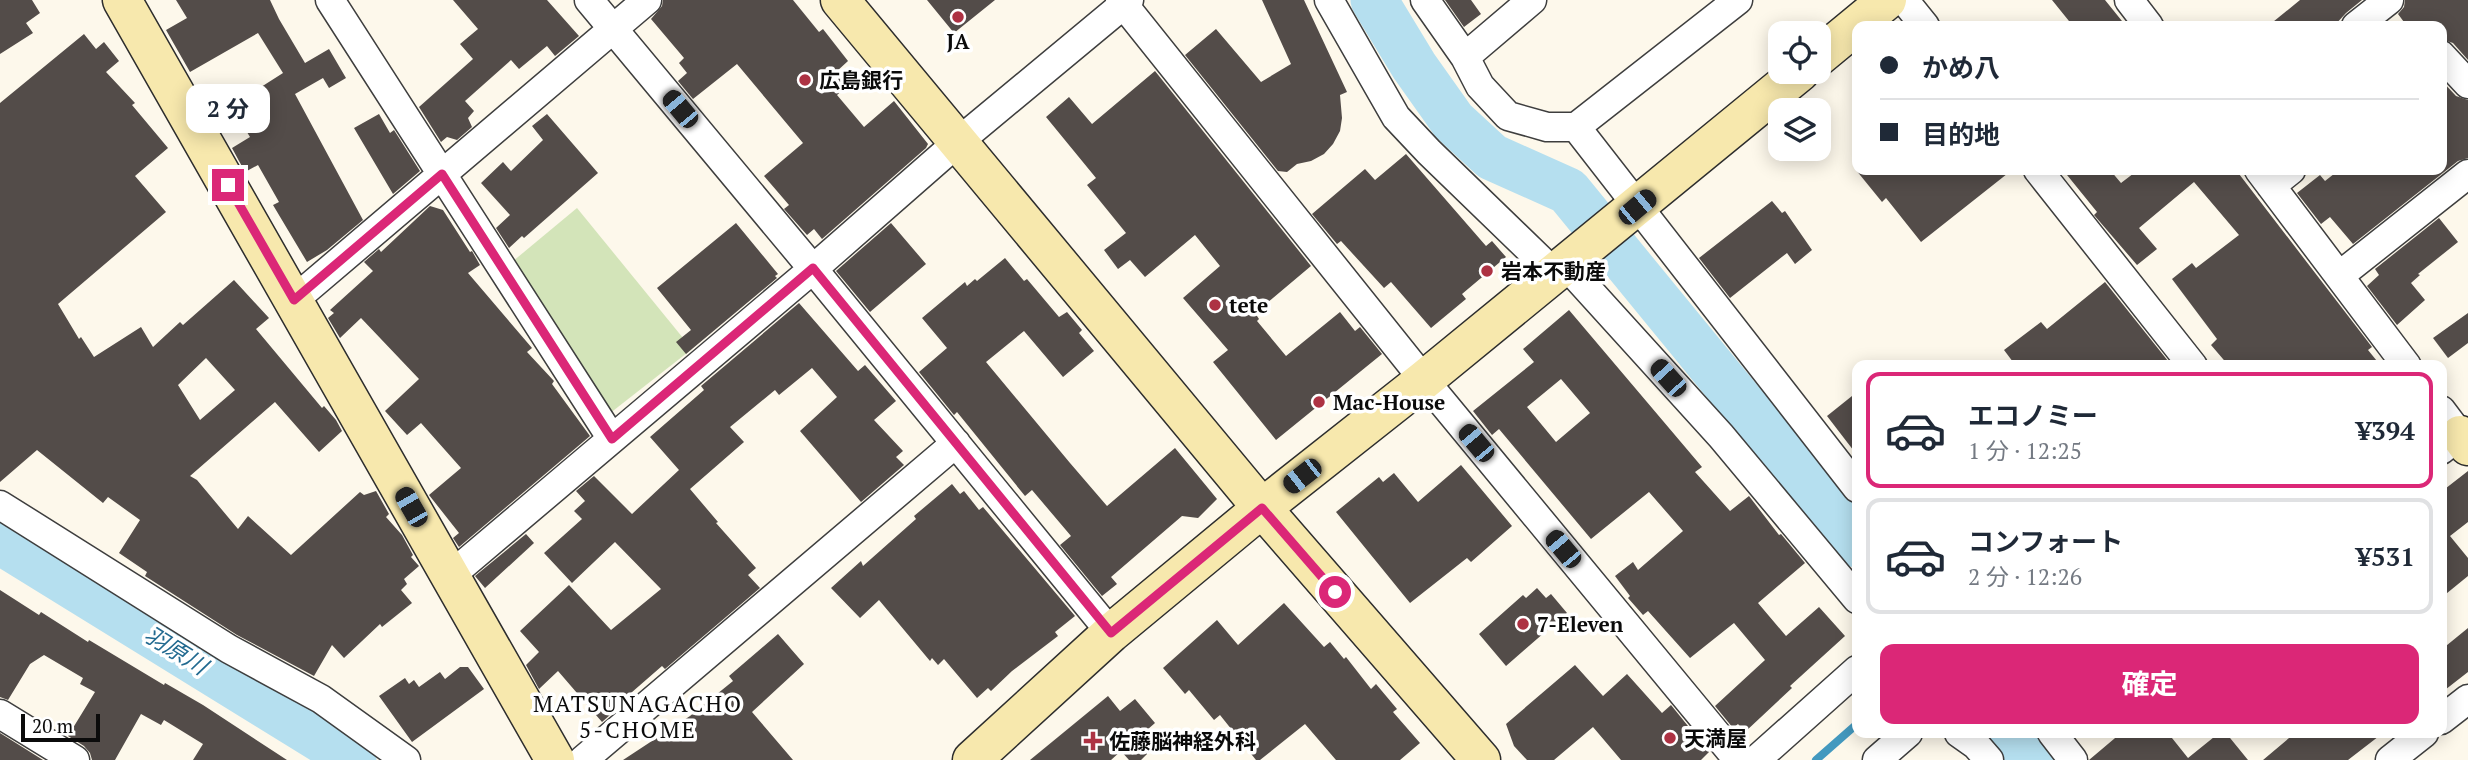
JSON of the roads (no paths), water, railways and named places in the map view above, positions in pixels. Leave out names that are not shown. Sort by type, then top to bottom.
[{"type":"street","points":[[122,0],[555,760]]},
{"type":"street","points":[[330,0],[612,439]]},
{"type":"street","points":[[589,0],[813,268],[1111,633]]},
{"type":"street","points":[[294,300],[647,0]]},
{"type":"street","points":[[840,0],[1262,508],[1481,760]]},
{"type":"street","points":[[1329,0],[1396,117],[1429,152],[1564,264],[1721,436],[1852,593]]},
{"type":"street","points":[[1425,0],[1465,57],[1480,86],[1508,116],[1548,127],[1576,127],[1738,0]]},
{"type":"street","points":[[1465,57],[1532,0]]},
{"type":"street","points":[[1862,21],[1887,0]]},
{"type":"street","points":[[1905,0],[1921,21]]},
{"type":"street","points":[[2362,21],[2389,0]]},
{"type":"street","points":[[450,576],[1124,2],[1424,380],[1738,760]]},
{"type":"street","points":[[1831,46],[1852,29]]},
{"type":"street","points":[[2447,61],[2468,84]]},
{"type":"street","points":[[972,760],[1111,633],[1786,84]]},
{"type":"street","points":[[1576,127],[1630,213],[1852,482]]},
{"type":"street","points":[[2339,276],[2468,174]]},
{"type":"street","points":[[2042,175],[2188,360]]},
{"type":"street","points":[[2273,175],[2339,276],[2402,360]]},
{"type":"street","points":[[583,760],[956,443]]},
{"type":"street","points":[[0,505],[229,649],[321,699],[406,760]]},
{"type":"street","points":[[1756,760],[1852,674]]},
{"type":"street","points":[[2447,715],[2468,699]]},
{"type":"street","points":[[0,714],[75,760]]},
{"type":"street","points":[[1877,760],[1902,738]]},
{"type":"street","points":[[1966,738],[1989,760]]},
{"type":"street","points":[[2390,760],[2418,738]]},
{"type":"waterway","points":[[1374,0],[1414,66],[1453,121],[1492,157],[1568,191],[1852,538]]},
{"type":"waterway","name":"羽原川","points":[[0,541],[353,760]]},
{"type":"waterway","points":[[1816,760],[1852,728]]},
{"type":"waterway","points":[[2015,738],[2033,760]]},
{"type":"place","name":"JA","points":[[958,17]]},
{"type":"place","name":"広島銀行","points":[[805,80]]},
{"type":"place","name":"岩本不動産","points":[[1487,271]]},
{"type":"place","name":"tete","points":[[1215,305]]},
{"type":"place","name":"Mac-House","points":[[1319,402]]},
{"type":"place","name":"7-Eleven","points":[[1523,624]]},
{"type":"place","name":"天満屋","points":[[1670,738]]},
{"type":"place","name":"佐藤脳神経外科","points":[[1093,741]]},
{"type":"district","name":"MATSUNAGACHO 5-CHOME","points":[[638,716]]}]
